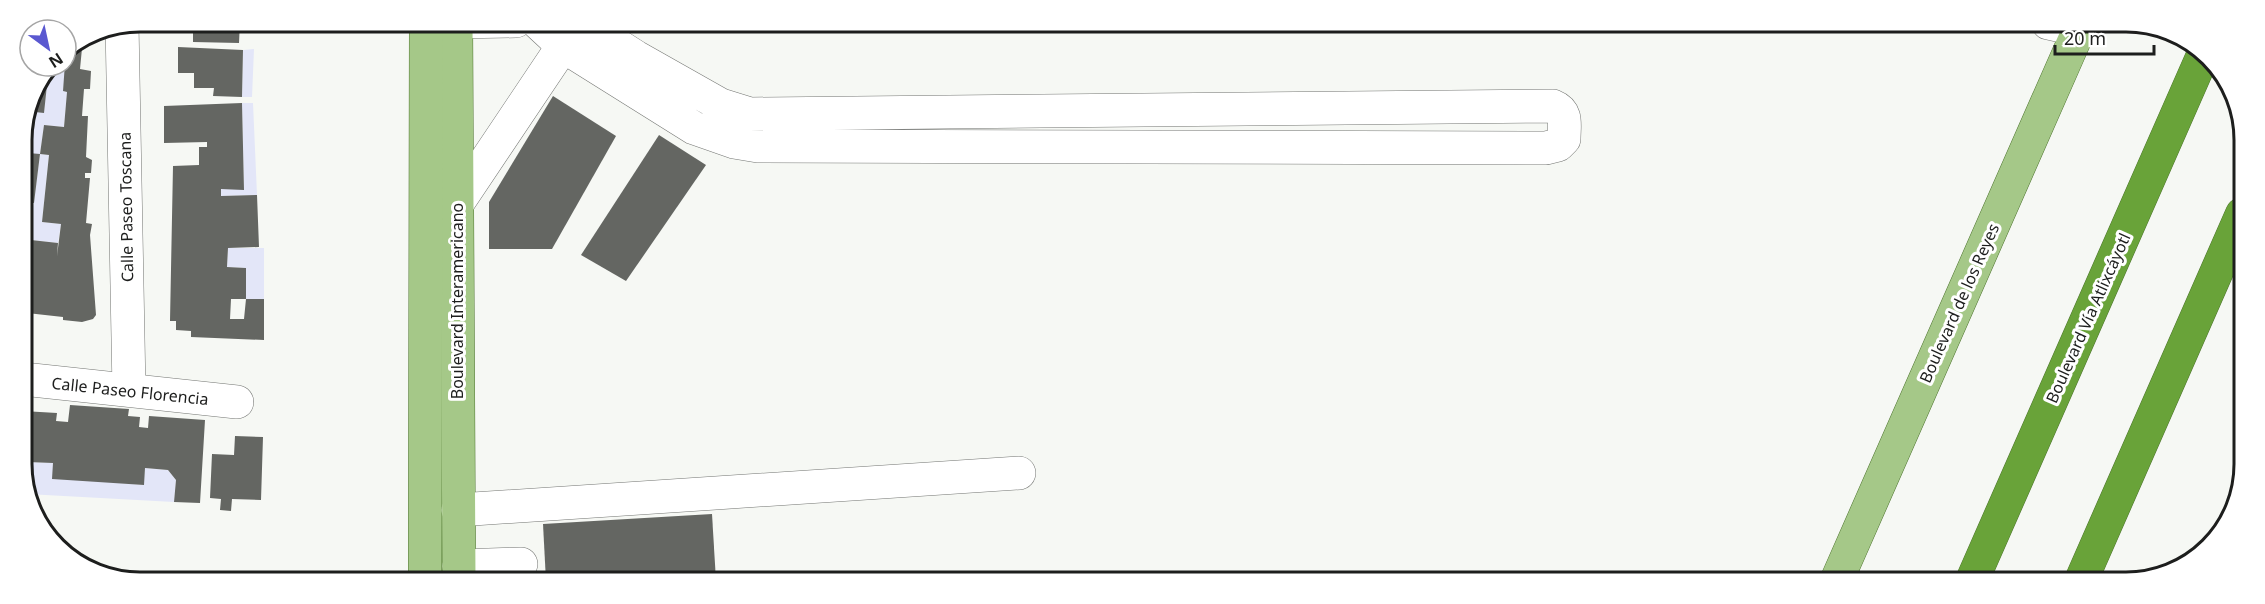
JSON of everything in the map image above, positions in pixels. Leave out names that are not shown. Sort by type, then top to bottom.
[{"type":"highway","name":"Boulevard Vía Atlixcáyotl","points":[[1976,572],[2200,62]]},
{"type":"highway","points":[[2085,572],[2234,232]]},
{"type":"main road","name":"Boulevard Interamericano","points":[[425,572],[426,32]]},
{"type":"main road","name":"Boulevard Interamericano","points":[[456,32],[459,572]]},
{"type":"main road","name":"Boulevard de los Reyes","points":[[1840,572],[2066,32]]},
{"type":"street","points":[[457,204],[574,32]]},
{"type":"street","points":[[580,32],[636,57],[721,105],[738,127],[758,146],[1546,148],[1558,145],[1564,139],[1564,114],[1553,106],[750,114],[738,127]]},
{"type":"street","name":"Calle Paseo Toscana","points":[[122,34],[129,390]]},
{"type":"street","points":[[1154,147],[1155,111]]},
{"type":"street","name":"Calle Paseo Florencia","points":[[32,380],[237,402]]},
{"type":"street","points":[[458,510],[1020,473]]},
{"type":"street","points":[[471,572],[521,564]]},
{"type":"shaded area","points":[[254,49],[252,97],[242,97],[243,50]]},
{"type":"shaded area","points":[[51,78],[65,78],[63,91],[67,92],[64,127],[44,125],[40,154],[49,155],[42,222],[61,224],[58,243],[32,240],[32,214],[40,155],[32,154],[35,112],[44,112],[47,85]]},
{"type":"shaded area","points":[[242,103],[253,103],[257,195],[221,196],[221,189],[244,189]]},
{"type":"shaded area","points":[[228,248],[264,248],[264,299],[246,299],[246,268],[227,267]]},
{"type":"shaded area","points":[[32,462],[53,463],[99,481],[143,485],[145,468],[168,470],[176,480],[174,502],[36,494]]},
{"type":"building","points":[[193,32],[240,32],[239,43],[193,42]]},
{"type":"building","points":[[178,47],[243,50],[242,97],[213,96],[214,88],[194,88],[194,73],[178,73]]},
{"type":"building","points":[[82,49],[80,69],[91,71],[90,89],[84,89],[82,116],[88,116],[86,157],[92,160],[91,173],[85,173],[85,178],[90,178],[86,223],[92,224],[90,235],[96,315],[93,319],[82,322],[32,314],[32,240],[58,243],[57,256],[61,224],[42,222],[49,155],[40,154],[44,125],[64,127],[67,92],[63,91],[64,78],[78,78],[78,51]]},
{"type":"building","points":[[47,85],[44,113],[35,112],[37,105]]},
{"type":"building","points":[[553,96],[616,136],[552,249],[489,249],[489,202]]},
{"type":"building","points":[[242,103],[244,190],[221,189],[221,196],[257,195],[259,247],[228,248],[227,267],[246,268],[246,299],[264,299],[264,340],[191,337],[191,331],[176,330],[176,321],[170,321],[173,166],[199,165],[199,147],[207,147],[207,142],[164,143],[164,106]],"holes":[[[231,299],[246,299],[244,319],[230,319]]]},
{"type":"building","points":[[35,112],[34,130],[32,130],[32,126]]},
{"type":"building","points":[[659,135],[706,165],[626,281],[581,255]]},
{"type":"building","points":[[32,153],[40,154],[34,203],[32,203]]},
{"type":"building","points":[[70,405],[129,409],[128,416],[140,417],[139,427],[148,428],[149,416],[205,420],[200,503],[174,502],[176,480],[168,470],[145,468],[144,485],[52,479],[53,463],[32,462],[32,412],[57,413],[56,421],[68,422]]},
{"type":"building","points":[[235,436],[263,437],[261,500],[232,499],[231,511],[220,510],[221,499],[210,498],[212,454],[234,455]]},
{"type":"building","points":[[712,514],[715,572],[546,572],[543,524]]}]
